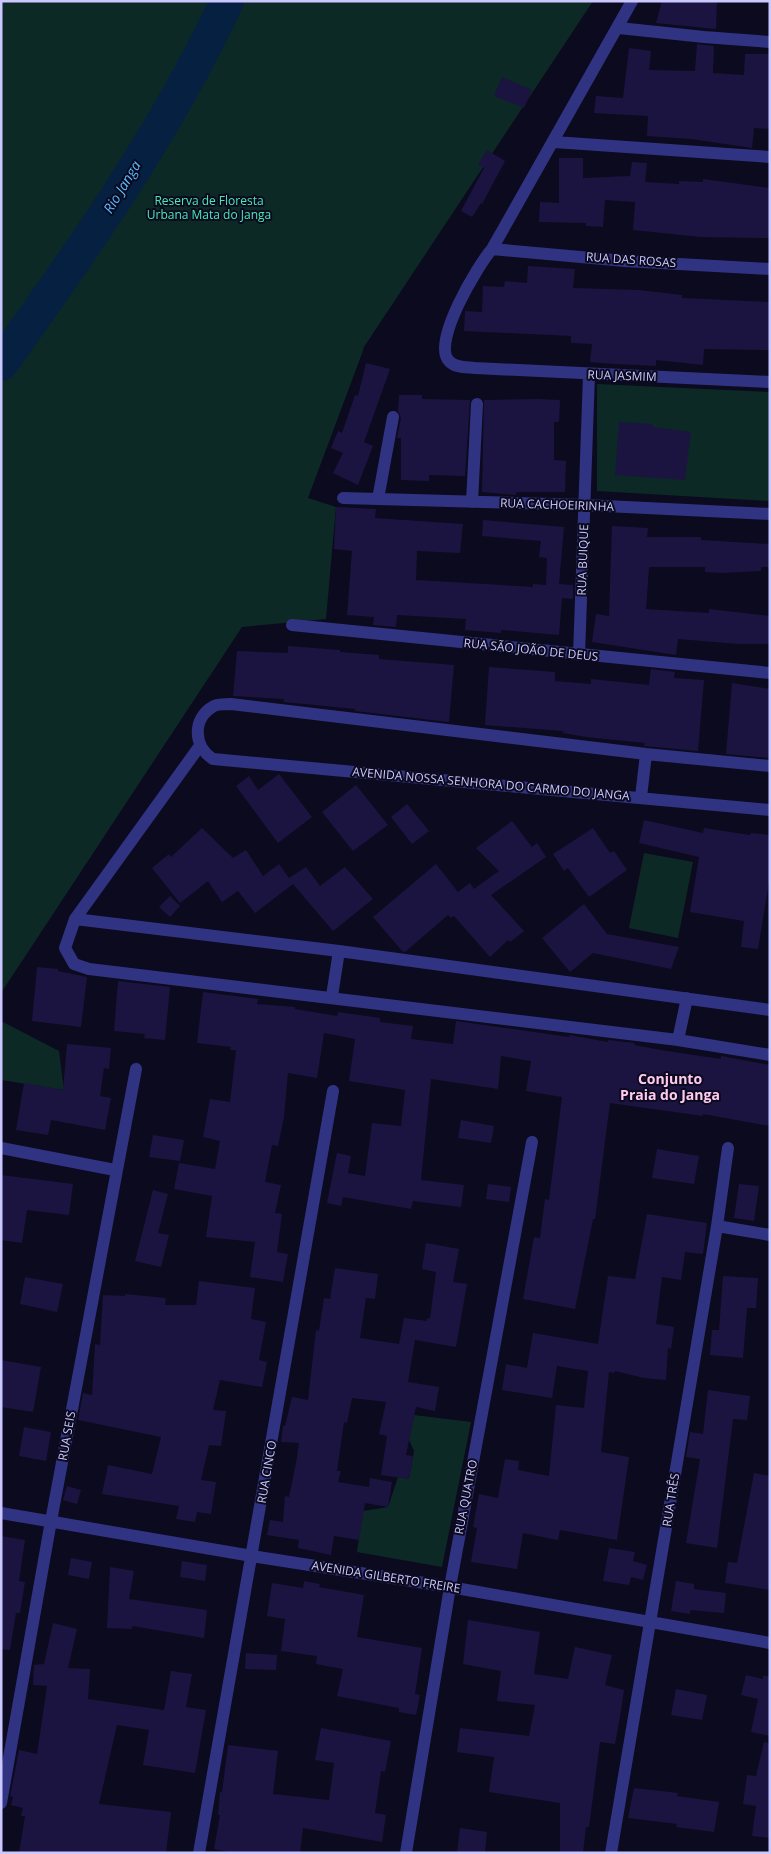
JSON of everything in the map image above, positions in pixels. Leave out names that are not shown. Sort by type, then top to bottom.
[{"type":"street","points":[[492,249],[619,28],[632,1]]},
{"type":"street","points":[[619,28],[704,38],[770,42]]},
{"type":"street","points":[[554,142],[770,157]]},
{"type":"street","name":"RUA DAS ROSAS","points":[[492,249],[625,261],[770,269]]},
{"type":"street","name":"RUA JASMIM","points":[[492,249],[472,276],[457,308],[445,341],[444,352],[448,361],[455,365],[475,368],[589,375],[770,382]]},
{"type":"street","name":"RUA BUIQUE","points":[[579,655],[589,375]]},
{"type":"street","points":[[472,502],[476,404]]},
{"type":"street","points":[[378,499],[393,417]]},
{"type":"street","name":"RUA CACHOEIRINHA","points":[[343,498],[585,505],[770,514]]},
{"type":"street","name":"RUA SÃO JOÃO DE DEUS","points":[[292,625],[770,673]]},
{"type":"street","points":[[770,766],[646,754],[231,704],[215,705],[206,714],[198,727],[199,747],[75,919],[65,948],[74,964],[89,969],[332,996],[678,1040],[770,1055]]},
{"type":"street","name":"AVENIDA NOSSA SENHORA DO CARMO DO JANGA","points":[[199,747],[212,760],[770,810]]},
{"type":"street","points":[[641,797],[646,754]]},
{"type":"street","points":[[75,919],[339,951],[770,1010]]},
{"type":"street","points":[[332,996],[339,951]]},
{"type":"street","points":[[678,1040],[687,998]]},
{"type":"street","name":"RUA SEIS","points":[[1,1803],[115,1170],[136,1069]]},
{"type":"street","name":"RUA CINCO","points":[[199,1853],[333,1091]]},
{"type":"street","name":"RUA QUATRO","points":[[406,1853],[450,1587],[532,1142]]},
{"type":"street","points":[[1,1148],[115,1170]]},
{"type":"street","name":"RUA TRÊS","points":[[611,1853],[717,1226],[728,1148]]},
{"type":"street","points":[[717,1226],[770,1235]]},
{"type":"street","name":"AVENIDA GILBERTO FREIRE","points":[[1,1513],[252,1556],[450,1587],[770,1643]]},
{"type":"green space","name":"Reserva de Floresta Urbana Mata do Janga","points":[[1,1],[593,1],[362,350],[364,348],[308,498],[336,507],[326,619],[242,627],[1,993]]},
{"type":"green space","points":[[597,384],[770,392],[770,501],[597,491]]},
{"type":"green space","points":[[644,853],[693,862],[678,938],[629,928]]},
{"type":"green space","points":[[1,1021],[59,1051],[64,1090],[1,1080]]},
{"type":"green space","points":[[414,1415],[471,1422],[442,1567],[357,1552],[363,1511],[388,1507],[398,1477],[409,1479],[414,1451],[409,1440]]},
{"type":"building","points":[[662,1],[717,1],[716,29],[656,23]]},
{"type":"building","points":[[697,44],[714,46],[713,73],[744,75],[745,54],[770,54],[770,129],[754,128],[752,148],[691,139],[647,136],[648,116],[594,113],[596,96],[623,98],[629,48],[651,51],[649,70],[695,71]]},
{"type":"building","points":[[502,77],[532,90],[524,108],[494,96]]},
{"type":"building","points":[[487,150],[505,161],[482,204],[472,217],[461,211],[484,168],[478,164]]},
{"type":"building","points":[[559,158],[583,158],[583,178],[630,176],[632,162],[647,163],[645,182],[679,184],[679,181],[703,182],[703,179],[770,188],[770,238],[700,237],[633,230],[635,202],[605,200],[603,227],[586,226],[586,223],[539,222],[540,202],[559,203]]},
{"type":"building","points":[[528,266],[575,269],[573,288],[639,290],[682,295],[682,298],[770,302],[770,350],[704,349],[703,365],[656,360],[656,366],[615,364],[590,362],[592,344],[571,343],[571,336],[464,331],[465,311],[482,312],[483,286],[504,287],[505,281],[527,283]]},
{"type":"building","points":[[366,363],[390,369],[364,442],[373,446],[358,485],[333,473],[343,453],[331,448],[338,431],[342,433],[355,395],[358,396]]},
{"type":"building","points":[[399,395],[422,395],[422,399],[470,400],[465,476],[429,475],[429,481],[401,480],[401,438],[397,438],[401,418],[398,411]]},
{"type":"building","points":[[484,400],[560,400],[559,422],[554,422],[554,460],[566,461],[565,492],[516,492],[516,495],[482,492]]},
{"type":"building","points":[[619,422],[653,424],[653,427],[691,432],[685,480],[615,475]]},
{"type":"building","points":[[336,507],[376,509],[375,518],[463,524],[460,553],[417,551],[416,580],[533,587],[533,584],[546,585],[547,558],[539,557],[541,541],[482,536],[483,520],[564,527],[559,584],[573,585],[573,599],[562,598],[559,635],[501,630],[501,633],[465,630],[466,619],[397,615],[396,627],[373,625],[374,617],[347,615],[352,551],[334,549]]},
{"type":"building","points":[[612,526],[648,528],[647,537],[701,537],[701,540],[770,544],[770,567],[761,567],[761,571],[722,573],[705,572],[705,567],[649,567],[646,609],[709,613],[709,609],[770,616],[770,644],[739,644],[678,639],[676,655],[592,642],[596,614],[609,616]]},
{"type":"building","points":[[288,646],[379,655],[379,659],[454,665],[449,722],[355,711],[355,709],[284,702],[284,699],[233,696],[237,651],[288,653]]},
{"type":"building","points":[[489,667],[555,672],[555,681],[591,684],[591,679],[649,685],[651,669],[675,672],[674,678],[704,680],[698,751],[644,746],[645,743],[586,737],[563,733],[563,731],[485,725]]},
{"type":"building","points":[[732,683],[770,689],[770,758],[726,754]]},
{"type":"building","points":[[279,774],[312,817],[278,843],[236,786],[249,776],[258,790]]},
{"type":"building","points":[[356,785],[388,825],[353,851],[322,812]]},
{"type":"building","points":[[407,804],[429,831],[412,844],[391,817]]},
{"type":"building","points":[[644,820],[703,833],[704,828],[750,835],[751,833],[770,835],[770,876],[758,949],[741,947],[744,921],[690,912],[699,857],[639,843]]},
{"type":"building","points":[[512,821],[532,847],[537,843],[546,857],[491,895],[524,931],[510,942],[508,940],[490,957],[454,916],[451,918],[448,915],[405,952],[402,951],[373,917],[436,864],[458,892],[470,883],[474,889],[499,871],[476,848]]},
{"type":"building","points":[[202,828],[233,858],[246,850],[263,876],[279,864],[289,878],[306,867],[320,886],[345,867],[373,899],[333,931],[293,884],[255,913],[238,891],[222,902],[208,881],[180,903],[152,868],[169,854],[171,857]]},
{"type":"building","points":[[593,828],[610,853],[614,851],[627,870],[589,897],[568,868],[564,871],[553,854]]},
{"type":"building","points":[[170,896],[180,906],[170,917],[159,907]]},
{"type":"building","points":[[584,904],[607,934],[679,947],[671,969],[593,953],[570,972],[542,938]]},
{"type":"building","points":[[37,967],[58,969],[58,971],[87,977],[81,1027],[32,1021]]},
{"type":"building","points":[[118,981],[170,987],[165,1040],[144,1038],[145,1034],[114,1031]]},
{"type":"building","points":[[203,992],[258,999],[257,1004],[295,1007],[295,1009],[337,1016],[338,1012],[380,1018],[380,1022],[413,1026],[411,1039],[453,1044],[456,1021],[569,1037],[569,1035],[608,1042],[608,1040],[635,1043],[634,1045],[667,1051],[721,1059],[721,1056],[770,1065],[770,1126],[703,1114],[703,1116],[610,1103],[595,1219],[593,1219],[575,1309],[523,1299],[534,1237],[540,1238],[545,1199],[549,1200],[562,1097],[526,1091],[531,1061],[501,1056],[498,1089],[431,1079],[421,1180],[464,1185],[461,1207],[413,1201],[411,1209],[343,1197],[341,1206],[327,1203],[337,1153],[351,1156],[348,1173],[365,1176],[372,1123],[401,1126],[405,1090],[349,1081],[355,1039],[324,1033],[317,1078],[288,1073],[284,1117],[278,1146],[272,1145],[265,1182],[281,1185],[275,1213],[282,1214],[277,1252],[288,1254],[283,1282],[250,1277],[255,1242],[206,1237],[212,1196],[174,1189],[179,1163],[215,1169],[220,1141],[203,1137],[210,1099],[230,1102],[236,1050],[230,1050],[231,1047],[197,1043]]},
{"type":"building","points":[[67,1044],[111,1048],[109,1069],[104,1068],[100,1096],[111,1098],[105,1130],[51,1120],[48,1135],[16,1130],[24,1083],[63,1090]]},
{"type":"building","points":[[461,1120],[494,1126],[491,1143],[458,1138]]},
{"type":"building","points":[[153,1135],[184,1140],[180,1161],[149,1157]]},
{"type":"building","points":[[657,1149],[699,1156],[694,1184],[652,1178]]},
{"type":"building","points":[[1,1175],[73,1184],[69,1215],[27,1210],[22,1243],[1,1240]]},
{"type":"building","points":[[488,1184],[511,1187],[509,1202],[486,1199]]},
{"type":"building","points":[[739,1184],[759,1186],[754,1221],[734,1218]]},
{"type":"building","points":[[153,1190],[168,1194],[158,1233],[169,1235],[161,1267],[135,1261]]},
{"type":"building","points":[[647,1214],[707,1223],[703,1254],[685,1252],[681,1280],[662,1277],[656,1324],[674,1327],[671,1349],[668,1348],[666,1380],[644,1378],[615,1371],[614,1373],[609,1372],[601,1452],[629,1457],[617,1540],[560,1530],[558,1540],[523,1533],[517,1569],[471,1562],[477,1528],[473,1527],[479,1494],[498,1498],[505,1459],[519,1461],[518,1470],[549,1476],[556,1405],[584,1408],[588,1371],[557,1366],[552,1398],[502,1390],[506,1364],[527,1368],[533,1333],[598,1344],[608,1276],[635,1279]]},
{"type":"building","points":[[426,1243],[459,1249],[453,1282],[467,1284],[456,1347],[415,1340],[408,1382],[439,1387],[435,1411],[416,1407],[406,1455],[413,1456],[409,1479],[381,1475],[387,1436],[379,1434],[386,1402],[352,1398],[347,1423],[344,1422],[337,1471],[341,1471],[338,1482],[369,1487],[370,1478],[392,1482],[388,1507],[365,1503],[359,1540],[334,1536],[331,1555],[298,1548],[299,1540],[267,1535],[270,1520],[283,1522],[285,1496],[289,1497],[299,1443],[281,1442],[283,1426],[285,1426],[292,1397],[308,1400],[316,1330],[319,1331],[324,1298],[330,1299],[335,1268],[378,1274],[375,1299],[366,1298],[360,1338],[399,1344],[404,1318],[427,1321],[427,1318],[430,1319],[436,1272],[422,1269]]},
{"type":"building","points":[[723,1276],[758,1278],[756,1308],[747,1308],[743,1358],[710,1355],[712,1330],[719,1330]]},
{"type":"building","points":[[25,1277],[63,1284],[57,1312],[20,1304]]},
{"type":"building","points":[[199,1281],[255,1288],[251,1319],[266,1322],[259,1360],[267,1362],[262,1387],[220,1380],[213,1410],[226,1411],[221,1446],[209,1445],[201,1480],[216,1482],[211,1514],[197,1512],[195,1522],[176,1519],[179,1506],[102,1494],[108,1465],[152,1474],[161,1437],[78,1420],[83,1393],[92,1395],[95,1344],[100,1345],[103,1295],[125,1296],[125,1294],[166,1298],[165,1305],[196,1305]]},
{"type":"building","points":[[1,1360],[41,1367],[33,1412],[1,1407]]},
{"type":"building","points":[[708,1390],[750,1396],[747,1420],[733,1419],[717,1548],[686,1543],[700,1459],[686,1457],[690,1432],[703,1434]]},
{"type":"building","points":[[24,1427],[51,1432],[46,1461],[19,1456]]},
{"type":"building","points":[[754,1473],[770,1476],[770,1590],[725,1583],[728,1562],[737,1563]]},
{"type":"building","points":[[67,1486],[81,1490],[77,1504],[63,1500]]},
{"type":"building","points":[[1,1536],[25,1540],[19,1581],[25,1582],[20,1613],[16,1613],[10,1650],[1,1649]]},
{"type":"building","points":[[609,1548],[635,1552],[633,1561],[647,1565],[643,1580],[631,1577],[629,1585],[603,1581]]},
{"type":"building","points":[[71,1558],[92,1562],[89,1579],[68,1575]]},
{"type":"building","points":[[182,1561],[207,1565],[205,1581],[180,1577]]},
{"type":"building","points":[[110,1567],[134,1571],[129,1599],[207,1610],[204,1638],[132,1626],[132,1629],[107,1628]]},
{"type":"building","points":[[304,1581],[320,1584],[319,1587],[364,1595],[357,1637],[422,1648],[415,1694],[420,1695],[416,1715],[399,1712],[399,1708],[337,1696],[343,1669],[316,1664],[317,1656],[281,1651],[285,1619],[267,1616],[272,1583],[303,1588]]},
{"type":"building","points":[[676,1581],[694,1584],[694,1589],[726,1593],[724,1613],[690,1610],[690,1614],[671,1611]]},
{"type":"building","points":[[468,1620],[540,1632],[534,1674],[568,1679],[575,1647],[612,1655],[605,1685],[624,1690],[621,1711],[615,1744],[600,1742],[589,1827],[586,1827],[583,1853],[560,1853],[560,1803],[489,1792],[494,1757],[457,1752],[460,1728],[529,1736],[535,1705],[497,1701],[501,1671],[463,1664]]},
{"type":"building","points":[[53,1623],[77,1629],[68,1668],[90,1669],[88,1699],[164,1710],[171,1671],[192,1674],[186,1707],[206,1710],[195,1773],[143,1765],[149,1730],[117,1725],[99,1804],[171,1812],[166,1853],[19,1853],[25,1816],[21,1816],[23,1808],[11,1805],[13,1797],[10,1796],[19,1750],[37,1754],[47,1686],[33,1685],[34,1665],[44,1664]]},
{"type":"building","points":[[246,1653],[277,1655],[276,1670],[245,1669]]},
{"type":"building","points":[[746,1675],[763,1679],[763,1676],[770,1676],[770,1736],[751,1732],[758,1699],[741,1695]]},
{"type":"building","points":[[676,1689],[707,1695],[702,1720],[671,1715]]},
{"type":"building","points":[[321,1728],[391,1741],[385,1772],[381,1771],[375,1813],[386,1815],[382,1842],[303,1828],[300,1853],[234,1853],[214,1849],[220,1815],[218,1815],[220,1792],[222,1792],[228,1745],[278,1751],[273,1794],[329,1800],[334,1763],[315,1760]]},
{"type":"building","points":[[764,1742],[770,1743],[770,1838],[752,1836],[756,1806],[743,1804],[747,1775],[756,1776]]},
{"type":"building","points":[[634,1788],[678,1793],[677,1796],[719,1802],[714,1832],[676,1827],[677,1824],[628,1818]]},
{"type":"building","points":[[460,1828],[487,1832],[485,1853],[457,1853]]},
{"type":"waterway","name":"Rio Janga","points":[[1,364],[123,187],[178,96],[227,1]]},
{"type":"district","name":"Conjunto Praia do Janga","points":[[670,1088]]}]
